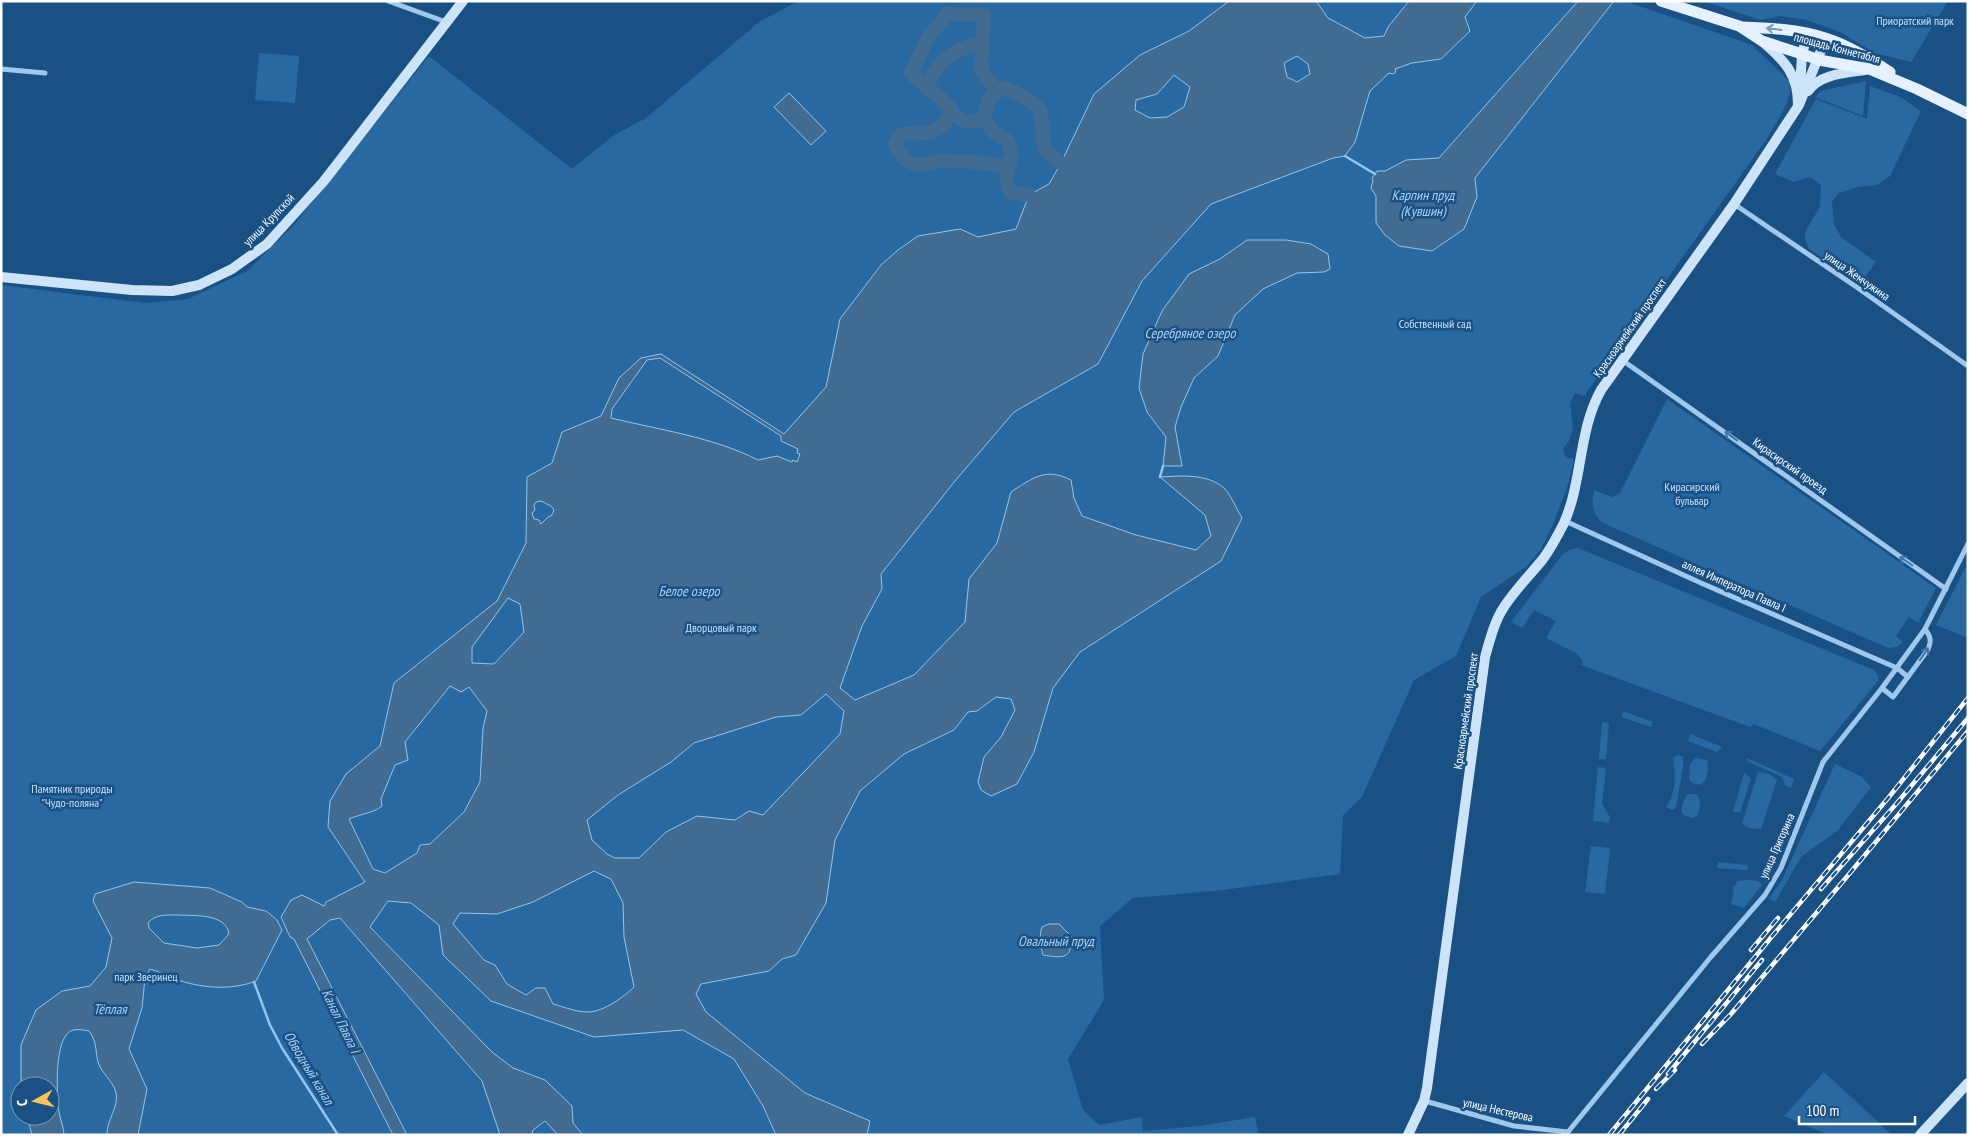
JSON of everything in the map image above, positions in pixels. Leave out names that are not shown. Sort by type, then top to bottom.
[{"type":"main road","name":"улица Крупской","points":[[1,277],[132,290],[172,291],[199,284],[232,269],[267,244],[324,180],[462,1]]},
{"type":"main road","points":[[1661,1],[1739,26]]},
{"type":"main road","name":"площадь Коннетабля","points":[[1739,26],[1808,33],[1826,38],[1872,60],[1917,89]]},
{"type":"main road","name":"площадь Коннетабля","points":[[1739,26],[1762,41],[1819,60],[1869,69],[1917,89]]},
{"type":"main road","name":"Красноармейский проспект","points":[[1798,104],[1802,75],[1802,54],[1808,33]]},
{"type":"main road","name":"Красноармейский проспект","points":[[1408,1135],[1424,1101],[1485,657],[1496,622],[1504,607],[1544,558],[1565,521],[1573,497],[1592,406],[1622,360],[1734,204],[1798,104],[1819,60],[1826,38]]},
{"type":"main road","points":[[1762,41],[1777,54],[1795,79],[1798,104]]},
{"type":"main road","points":[[1798,104],[1818,80],[1869,69]]},
{"type":"main road","points":[[1917,89],[1968,114]]},
{"type":"main road","points":[[1920,1135],[1968,1083]]},
{"type":"street","points":[[388,1],[447,22]]},
{"type":"street","points":[[1,69],[45,72]]},
{"type":"street","name":"улица Жемчужина","points":[[1734,204],[1968,366]]},
{"type":"street","name":"Кирасирский проезд","points":[[1622,360],[1946,589]]},
{"type":"street","name":"аллея Императора Павла I","points":[[1565,521],[1701,583],[1897,668],[1908,677]]},
{"type":"street","name":"улица Григорина","points":[[1568,1132],[1710,958],[1765,894],[1781,868],[1822,762],[1882,688],[1925,629],[1968,544]]},
{"type":"street","points":[[1882,688],[1893,697],[1908,677],[1931,643],[1931,636],[1925,629]]},
{"type":"street","name":"улица Нестерова","points":[[1424,1101],[1514,1126],[1568,1132]]},
{"type":"green space","name":"Дворцовый парк","points":[[798,1],[1625,1],[1752,45],[1790,82],[1789,96],[1786,104],[1768,137],[1584,396],[1575,393],[1570,404],[1573,428],[1569,441],[1563,449],[1566,457],[1574,459],[1567,488],[1541,549],[1527,566],[1481,597],[1456,656],[1414,680],[1362,797],[1343,815],[1340,874],[1223,890],[1133,898],[1100,926],[1104,1000],[1068,1059],[1083,1110],[1099,1125],[1142,1117],[1143,1131],[1199,1126],[1255,1117],[1259,1135],[1,1135],[1,285],[145,303],[188,299],[247,271],[293,226],[429,56],[572,169],[613,136],[646,118],[759,22]]},
{"type":"green space","name":"Приоратский парк","points":[[1703,1],[1948,1],[1911,62],[1875,53],[1840,32],[1807,20],[1780,16],[1760,20]]},
{"type":"green space","points":[[259,53],[299,56],[295,103],[255,100]]},
{"type":"green space","points":[[1866,81],[1863,116],[1815,97],[1821,91]]},
{"type":"green space","points":[[1870,86],[1900,97],[1921,111],[1890,176],[1877,185],[1858,187],[1839,193],[1832,201],[1834,224],[1841,237],[1876,262],[1860,283],[1809,249],[1805,238],[1806,230],[1820,207],[1821,185],[1810,177],[1794,182],[1775,174],[1816,99],[1867,119]]},
{"type":"green space","name":"Кирасирский бульвар","points":[[1667,399],[1936,588],[1918,623],[1909,617],[1896,636],[1903,642],[1897,647],[1888,648],[1603,523],[1596,516],[1593,508],[1594,490],[1612,497],[1620,493]]},
{"type":"green space","points":[[1578,548],[1874,670],[1878,675],[1878,681],[1820,751],[1754,724],[1750,727],[1581,665],[1583,661],[1576,653],[1546,638],[1556,621],[1534,610],[1522,628],[1511,622],[1562,555],[1569,550]]},
{"type":"green space","points":[[1968,563],[1968,638],[1936,625]]},
{"type":"green space","points":[[1623,711],[1653,722],[1651,727],[1622,717]]},
{"type":"green space","points":[[1602,722],[1609,723],[1606,759],[1599,759]]},
{"type":"green space","points":[[1690,734],[1722,747],[1717,752],[1688,741]]},
{"type":"green space","points":[[1678,755],[1683,757],[1683,767],[1677,803],[1675,809],[1672,810],[1666,807],[1672,796],[1674,784],[1673,758]]},
{"type":"green space","points":[[1695,758],[1707,760],[1708,765],[1707,776],[1703,783],[1699,785],[1689,780],[1690,765]]},
{"type":"green space","points":[[1747,758],[1794,779],[1791,788],[1785,785],[1782,777],[1747,761]]},
{"type":"green space","points":[[1835,764],[1862,777],[1871,787],[1838,830],[1801,857],[1775,902],[1769,898],[1782,880]]},
{"type":"green space","points":[[1598,767],[1606,768],[1602,804],[1610,817],[1609,823],[1593,821]]},
{"type":"green space","points":[[1758,772],[1769,774],[1777,780],[1761,829],[1749,828],[1742,824]]},
{"type":"green space","points":[[1744,773],[1751,778],[1740,812],[1733,812]]},
{"type":"green space","points":[[1688,794],[1696,794],[1700,802],[1698,815],[1692,818],[1683,815],[1682,812],[1682,804]]},
{"type":"green space","points":[[1591,846],[1610,848],[1605,894],[1585,892]]},
{"type":"green space","points":[[1718,862],[1748,865],[1747,870],[1717,868]]},
{"type":"green space","points":[[1738,881],[1758,881],[1762,885],[1744,908],[1731,904],[1734,889],[1732,888]]},
{"type":"green space","points":[[1824,1072],[1892,1135],[1828,1135],[1784,1116]]},
{"type":"water","name":"Белое озеро","points":[[1229,1],[1316,1],[1328,18],[1365,38],[1384,36],[1388,27],[1409,1],[1477,1],[1465,17],[1470,31],[1441,59],[1412,63],[1395,69],[1396,72],[1393,74],[1389,73],[1370,91],[1355,142],[1345,156],[1333,158],[1211,204],[1142,281],[1098,364],[1014,412],[955,481],[881,574],[882,589],[862,626],[840,688],[855,700],[914,675],[965,622],[969,579],[997,543],[1011,492],[1033,479],[1046,474],[1054,474],[1071,480],[1074,498],[1082,516],[1136,535],[1196,550],[1211,536],[1205,515],[1160,477],[1193,476],[1217,483],[1229,494],[1242,518],[1221,561],[1080,652],[1053,688],[1034,752],[1017,784],[991,796],[981,790],[978,782],[984,757],[1001,737],[1015,710],[1011,699],[996,697],[977,711],[968,712],[954,730],[904,754],[860,791],[835,840],[826,903],[796,955],[782,959],[769,971],[701,984],[696,994],[706,1012],[805,1093],[870,1121],[867,1135],[776,1135],[763,1106],[734,1059],[683,1030],[594,1037],[491,1001],[443,955],[439,925],[411,903],[388,901],[370,927],[492,1052],[513,1068],[545,1080],[572,1106],[573,1123],[583,1135],[558,1135],[545,1121],[533,1130],[532,1135],[500,1135],[482,1081],[340,918],[330,920],[307,939],[407,1135],[393,1135],[294,939],[290,937],[281,917],[291,900],[302,895],[324,906],[326,902],[365,882],[328,827],[330,801],[346,774],[380,746],[394,683],[497,601],[526,543],[527,477],[552,463],[562,432],[601,416],[619,378],[641,358],[661,354],[784,434],[826,387],[840,319],[881,265],[918,236],[960,229],[978,237],[1016,229],[1029,195],[1049,184],[1094,94],[1140,55],[1189,31]],"holes":[[[1297,56],[1308,64],[1310,74],[1297,82],[1287,77],[1284,63]],[[1174,75],[1190,87],[1184,107],[1167,117],[1150,118],[1135,110],[1136,100],[1157,94]],[[660,358],[781,436],[781,441],[798,449],[797,453],[800,454],[797,462],[777,456],[758,460],[723,445],[611,418],[612,409],[647,360]],[[541,501],[551,506],[554,510],[552,515],[541,524],[539,520],[534,519],[532,513],[535,510],[534,505],[536,502]],[[508,598],[520,604],[524,632],[494,664],[472,663],[472,647]],[[450,686],[461,692],[469,687],[487,711],[483,728],[480,782],[464,812],[430,844],[420,845],[417,853],[385,873],[373,869],[349,819],[382,806],[381,799],[395,765],[408,760],[405,742]],[[826,694],[844,711],[840,734],[763,815],[749,811],[735,820],[697,816],[666,832],[639,858],[615,858],[607,854],[592,840],[587,820],[618,795],[671,762],[694,743],[776,717],[801,715]],[[594,871],[611,879],[623,903],[624,937],[634,987],[607,1007],[588,1012],[553,1004],[545,988],[536,988],[526,995],[507,984],[495,965],[484,960],[453,924],[460,913],[497,914],[533,902]]]},
{"type":"water","name":"Карпин пруд (Кувшин)","points":[[1578,1],[1614,1],[1475,178],[1477,197],[1464,229],[1432,251],[1399,246],[1385,235],[1376,223],[1376,196],[1371,188],[1372,178],[1377,171],[1385,171],[1406,160],[1439,158]]},
{"type":"water","points":[[789,93],[826,131],[811,145],[774,107]]},
{"type":"water","name":"Серебряное озеро","points":[[1247,240],[1286,240],[1311,244],[1328,254],[1330,269],[1324,272],[1297,273],[1263,289],[1235,315],[1218,356],[1194,378],[1181,407],[1175,427],[1182,466],[1163,466],[1166,437],[1147,412],[1139,388],[1143,354],[1162,311],[1189,274],[1220,259]]},
{"type":"water","name":"Тёплая","points":[[134,882],[210,888],[242,902],[247,907],[266,911],[277,920],[282,930],[256,981],[246,984],[226,987],[195,985],[150,969],[145,978],[142,1008],[129,1049],[147,1089],[138,1135],[107,1135],[108,1125],[116,1104],[116,1093],[98,1063],[95,1045],[89,1031],[73,1030],[67,1035],[62,1043],[59,1054],[58,1076],[21,1076],[21,1045],[36,1010],[62,991],[90,986],[106,967],[112,938],[93,901],[95,894]],"holes":[[[166,915],[200,916],[216,919],[227,927],[229,934],[219,945],[197,948],[164,943],[149,928],[148,923],[154,918]]]},
{"type":"water","name":"Овальный пруд","points":[[1049,924],[1059,924],[1071,936],[1070,950],[1065,956],[1043,955],[1040,941],[1041,930],[1042,927]]},
{"type":"water","name":"Тёплая","points":[[60,1116],[64,1135],[32,1135],[30,1126],[60,1126]]},
{"type":"waterway","points":[[984,119],[967,121],[951,113],[951,109],[911,73],[928,38],[947,14],[984,15],[981,70],[997,91]]},
{"type":"waterway","points":[[926,88],[935,70],[948,57],[963,48],[983,42]]},
{"type":"waterway","points":[[1029,195],[1011,193],[1007,182],[1011,155],[1008,141],[992,131],[984,119],[987,103],[995,94],[1005,88],[1018,94],[1038,108],[1042,117],[1043,140],[1046,150],[1061,163]]},
{"type":"waterway","points":[[951,113],[942,127],[929,133],[902,134],[895,143],[901,155],[911,163],[920,165],[936,161],[956,161],[1008,167]]},
{"type":"waterway","points":[[1345,156],[1375,174]]},
{"type":"waterway","points":[[1160,477],[1163,466]]},
{"type":"waterway","name":"Обводный канал","points":[[254,982],[270,1025],[282,1048],[338,1135]]},
{"type":"railway","points":[[1609,1135],[1889,797],[1968,698]]},
{"type":"railway","points":[[1821,889],[1897,803],[1968,718]]},
{"type":"railway","points":[[1702,1044],[1731,1014],[1968,731]]},
{"type":"railway","points":[[1751,950],[1778,918]]},
{"type":"railway","points":[[1668,1074],[1762,960]]},
{"type":"railway","points":[[1656,1089],[1675,1070]]},
{"type":"railway","points":[[1619,1135],[1648,1099]]},
{"type":"park label","name":"Собственный сад","points":[[1435,324]]},
{"type":"park label","name":"Памятник природы \"Чудо-поляна\"","points":[[72,796]]},
{"type":"park label","name":"парк Зверинец","points":[[146,977]]},
{"type":"water label","name":"Канал Павла I","points":[[341,1021]]}]
